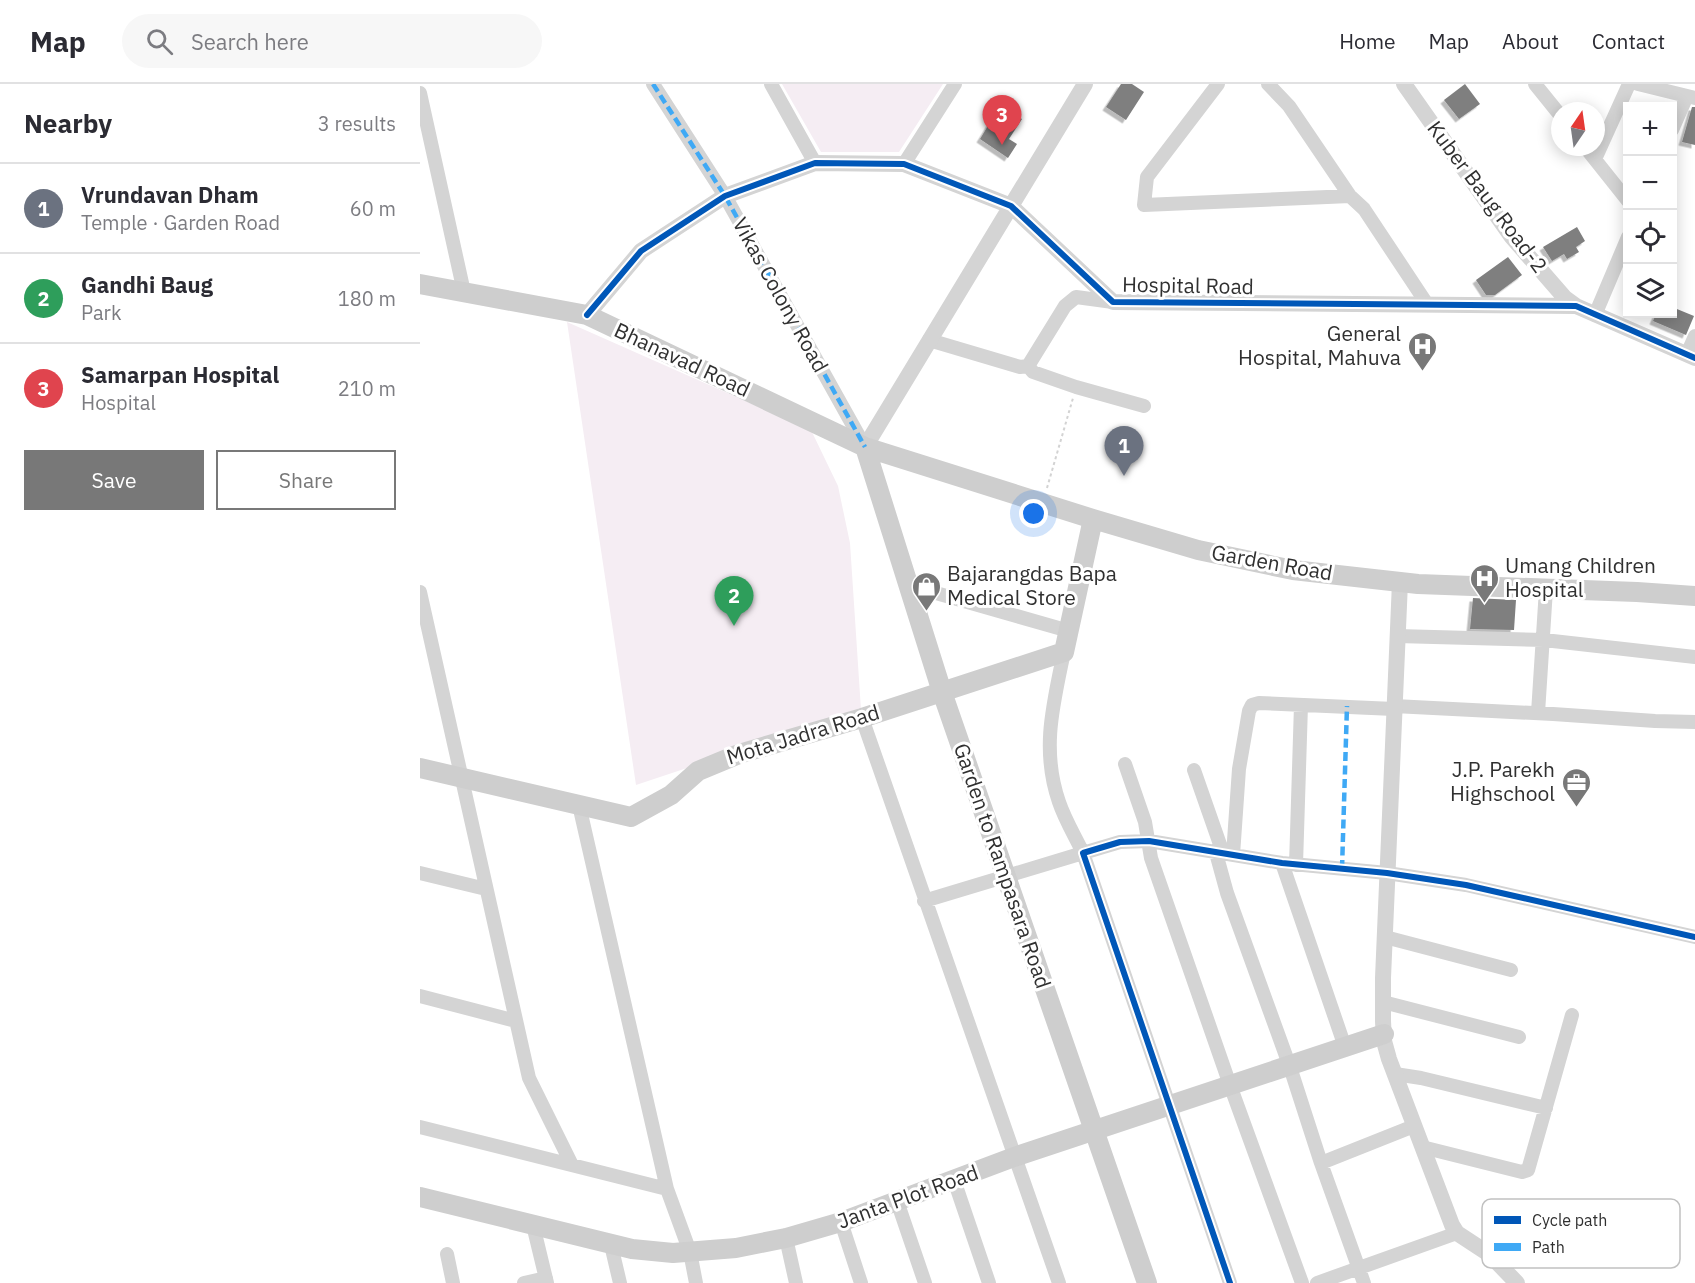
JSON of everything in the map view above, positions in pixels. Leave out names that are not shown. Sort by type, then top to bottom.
[{"type":"main road","name":"Bhanavad Road","points":[[420,284],[587,315],[865,447]]},
{"type":"main road","name":"Garden Road","points":[[865,447],[1198,550],[1293,570],[1400,582],[1695,595]]},
{"type":"main road","name":"Garden to Rampasara Road","points":[[865,447],[942,692],[1147,1283]]},
{"type":"main road","points":[[1064,652],[1093,519]]},
{"type":"main road","name":"Mota Jadra Road","points":[[420,768],[631,817],[671,795],[706,767],[739,753],[862,718],[1064,652]]},
{"type":"main road","name":"Janta Plot Road","points":[[420,1197],[611,1245],[654,1252],[736,1248],[786,1238],[841,1222],[1014,1157],[1384,1034]]},
{"type":"street","name":"Vikas Colony Road","points":[[653,84],[726,196],[865,447]]},
{"type":"street","points":[[771,84],[815,163]]},
{"type":"street","points":[[904,164],[955,84]]},
{"type":"street","points":[[865,447],[1085,84]]},
{"type":"street","points":[[1218,84],[1147,177],[1144,205],[1350,196]]},
{"type":"street","points":[[1268,84],[1289,105],[1350,196],[1364,209],[1427,304]]},
{"type":"street","name":"Kuber Baug Road-2","points":[[1404,84],[1511,236],[1565,298],[1576,306]]},
{"type":"street","points":[[1535,84],[1551,104]]},
{"type":"street","points":[[1594,159],[1629,84]]},
{"type":"street","points":[[1638,84],[1691,97],[1677,121]]},
{"type":"street","points":[[420,93],[464,292]]},
{"type":"street","points":[[1592,156],[1623,195]]},
{"type":"street","name":"Hospital Road","points":[[587,315],[641,251],[726,196],[815,163],[904,164],[1011,207],[1113,302],[1576,306],[1691,356]]},
{"type":"street","points":[[1594,315],[1623,248]]},
{"type":"street","points":[[1028,366],[1065,306],[1076,297],[1113,302]]},
{"type":"street","points":[[1691,356],[1695,336]]},
{"type":"street","points":[[929,340],[1020,367],[1028,366]]},
{"type":"street","points":[[1028,366],[1033,372],[1144,406]]},
{"type":"street","points":[[1400,582],[1387,873],[1384,1034],[1395,1074],[1452,1225],[1457,1233],[1482,1249]]},
{"type":"street","points":[[908,585],[1069,631]]},
{"type":"street","points":[[1538,713],[1546,589]]},
{"type":"street","points":[[420,592],[529,1078],[572,1165]]},
{"type":"street","points":[[1397,636],[1544,640],[1695,657]]},
{"type":"street","points":[[1064,652],[1050,720],[1048,745],[1059,803],[1083,853],[1230,1283]]},
{"type":"street","points":[[420,656],[435,660]]},
{"type":"street","points":[[1364,1283],[1227,893],[1224,854],[1250,708],[1259,703],[1538,713],[1695,722]]},
{"type":"street","points":[[1301,705],[1289,864],[1345,1047]]},
{"type":"street","points":[[862,718],[1059,1283]]},
{"type":"street","points":[[1125,764],[1145,822],[1151,858],[1302,1283]]},
{"type":"street","points":[[1194,770],[1224,854]]},
{"type":"street","points":[[579,805],[667,1189],[690,1252],[696,1283]]},
{"type":"street","points":[[924,901],[1120,842],[1149,841],[1289,864],[1387,873],[1466,885],[1695,937]]},
{"type":"street","points":[[420,873],[486,889]]},
{"type":"street","points":[[1385,938],[1511,970]]},
{"type":"street","points":[[420,996],[516,1021]]},
{"type":"street","points":[[1383,1002],[1519,1037]]},
{"type":"street","points":[[1422,1147],[1525,1172],[1530,1167],[1572,1015]]},
{"type":"street","points":[[1395,1074],[1421,1078],[1546,1108]]},
{"type":"street","points":[[1321,1163],[1414,1126]]},
{"type":"street","points":[[420,1127],[667,1189]]},
{"type":"street","points":[[954,1180],[989,1283]]},
{"type":"street","points":[[897,1201],[925,1283]]},
{"type":"street","points":[[841,1222],[861,1283]]},
{"type":"street","points":[[524,1283],[546,1280],[533,1225]]},
{"type":"street","points":[[1317,1283],[1457,1233]]},
{"type":"street","points":[[786,1238],[796,1283]]},
{"type":"street","points":[[611,1245],[620,1283]]},
{"type":"street","points":[[447,1254],[453,1283]]},
{"type":"street","points":[[1503,1268],[1517,1283]]},
{"type":"path","points":[[1042,503],[1077,387]]},
{"type":"shaded area","points":[[782,84],[943,84],[899,152],[821,152]]},
{"type":"shaded area","points":[[567,322],[811,430],[838,486],[850,543],[861,710],[636,785]]},
{"type":"building","points":[[1121,84],[1132,84],[1144,92],[1126,120],[1106,107]]},
{"type":"building","points":[[1465,84],[1480,104],[1459,119],[1444,100]]},
{"type":"building","points":[[1000,106],[1022,119],[1009,139],[1017,144],[1008,158],[980,139]]},
{"type":"building","points":[[1692,107],[1695,107],[1695,145],[1682,142]]},
{"type":"building","points":[[1577,227],[1585,241],[1576,247],[1579,252],[1567,259],[1564,254],[1552,261],[1543,247]]},
{"type":"building","points":[[1508,257],[1522,275],[1495,295],[1486,295],[1476,280]]},
{"type":"building","points":[[1677,309],[1694,316],[1686,335],[1653,321],[1654,318],[1677,318]]},
{"type":"building","points":[[1473,598],[1516,600],[1514,630],[1470,629]]},
{"type":"marked path","points":[[653,84],[725,196],[865,447]]},
{"type":"marked path","points":[[1342,869],[1347,706]]},
{"type":"cycle path","points":[[587,315],[641,251],[725,196],[815,163],[904,164],[1011,206],[1113,302],[1576,306],[1695,358]]},
{"type":"cycle path","points":[[1230,1283],[1083,853],[1120,842],[1149,841],[1282,863],[1387,873],[1466,885],[1695,937]]},
{"type":"place","name":"Samarpan Hospital","points":[[1002,145]]},
{"type":"place","name":"General Hospital, Mahuva","points":[[1422,372]]},
{"type":"place","name":"Vrundavan Dham","points":[[1124,476]]},
{"type":"place","name":"Umang Children Hospital","points":[[1484,604]]},
{"type":"place","name":"Bajarangdas Bapa Medical Store","points":[[926,612]]},
{"type":"place","name":"Gandhi Baug","points":[[734,626]]},
{"type":"place","name":"J.P. Parekh Highschool","points":[[1576,808]]}]
